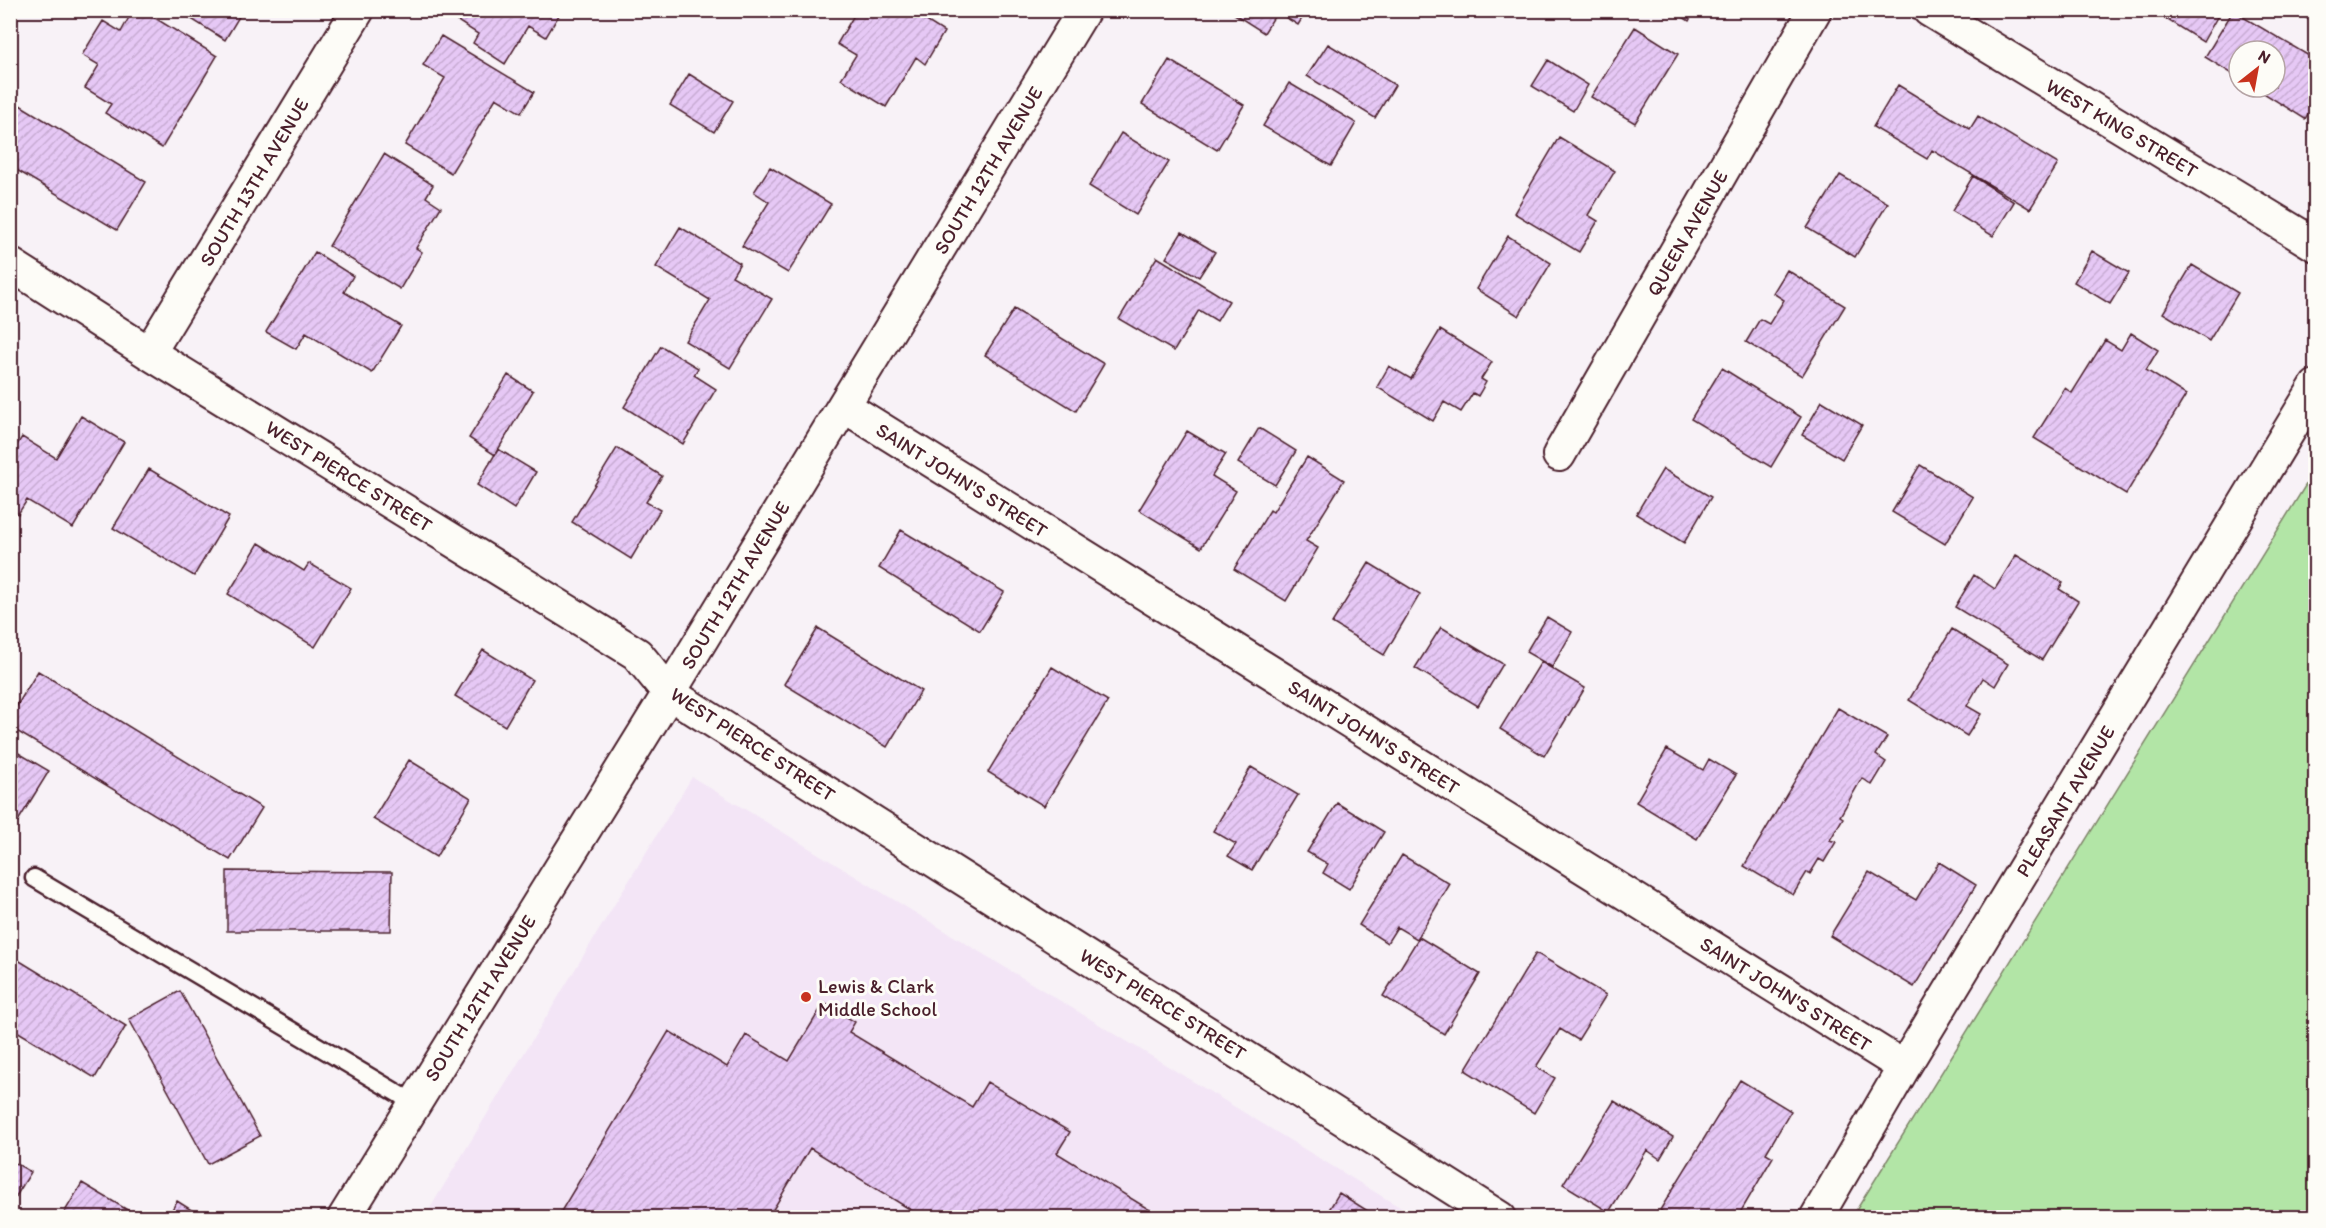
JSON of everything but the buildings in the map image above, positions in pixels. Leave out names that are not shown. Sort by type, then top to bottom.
[{"type":"street","name":"SOUTH 13TH AVENUE","points":[[149,353],[358,10]]},
{"type":"street","name":"SOUTH 12TH AVENUE","points":[[344,1218],[669,693],[1084,10]]},
{"type":"street","name":"QUEEN AVENUE","points":[[1559,455],[1815,10]]},
{"type":"street","name":"WEST KING STREET","points":[[1929,10],[2316,245]]},
{"type":"street","name":"WEST PIERCE STREET","points":[[10,264],[149,353],[637,654],[669,693],[1500,1218]]},
{"type":"street","name":"PLEASANT AVENUE","points":[[1816,1218],[1904,1067],[2316,386]]},
{"type":"street","name":"SAINT JOHN'S STREET","points":[[844,406],[1904,1067]]},
{"type":"lane","points":[[34,878],[414,1103]]},
{"type":"shaded area","name":"Lewis & Clark Middle School","points":[[692,777],[1416,1217],[424,1218]]},
{"type":"green space","points":[[2315,470],[2315,1217],[1852,1217]]},
{"type":"place","name":"Lewis & Clark Middle School","points":[[806,997]]}]
